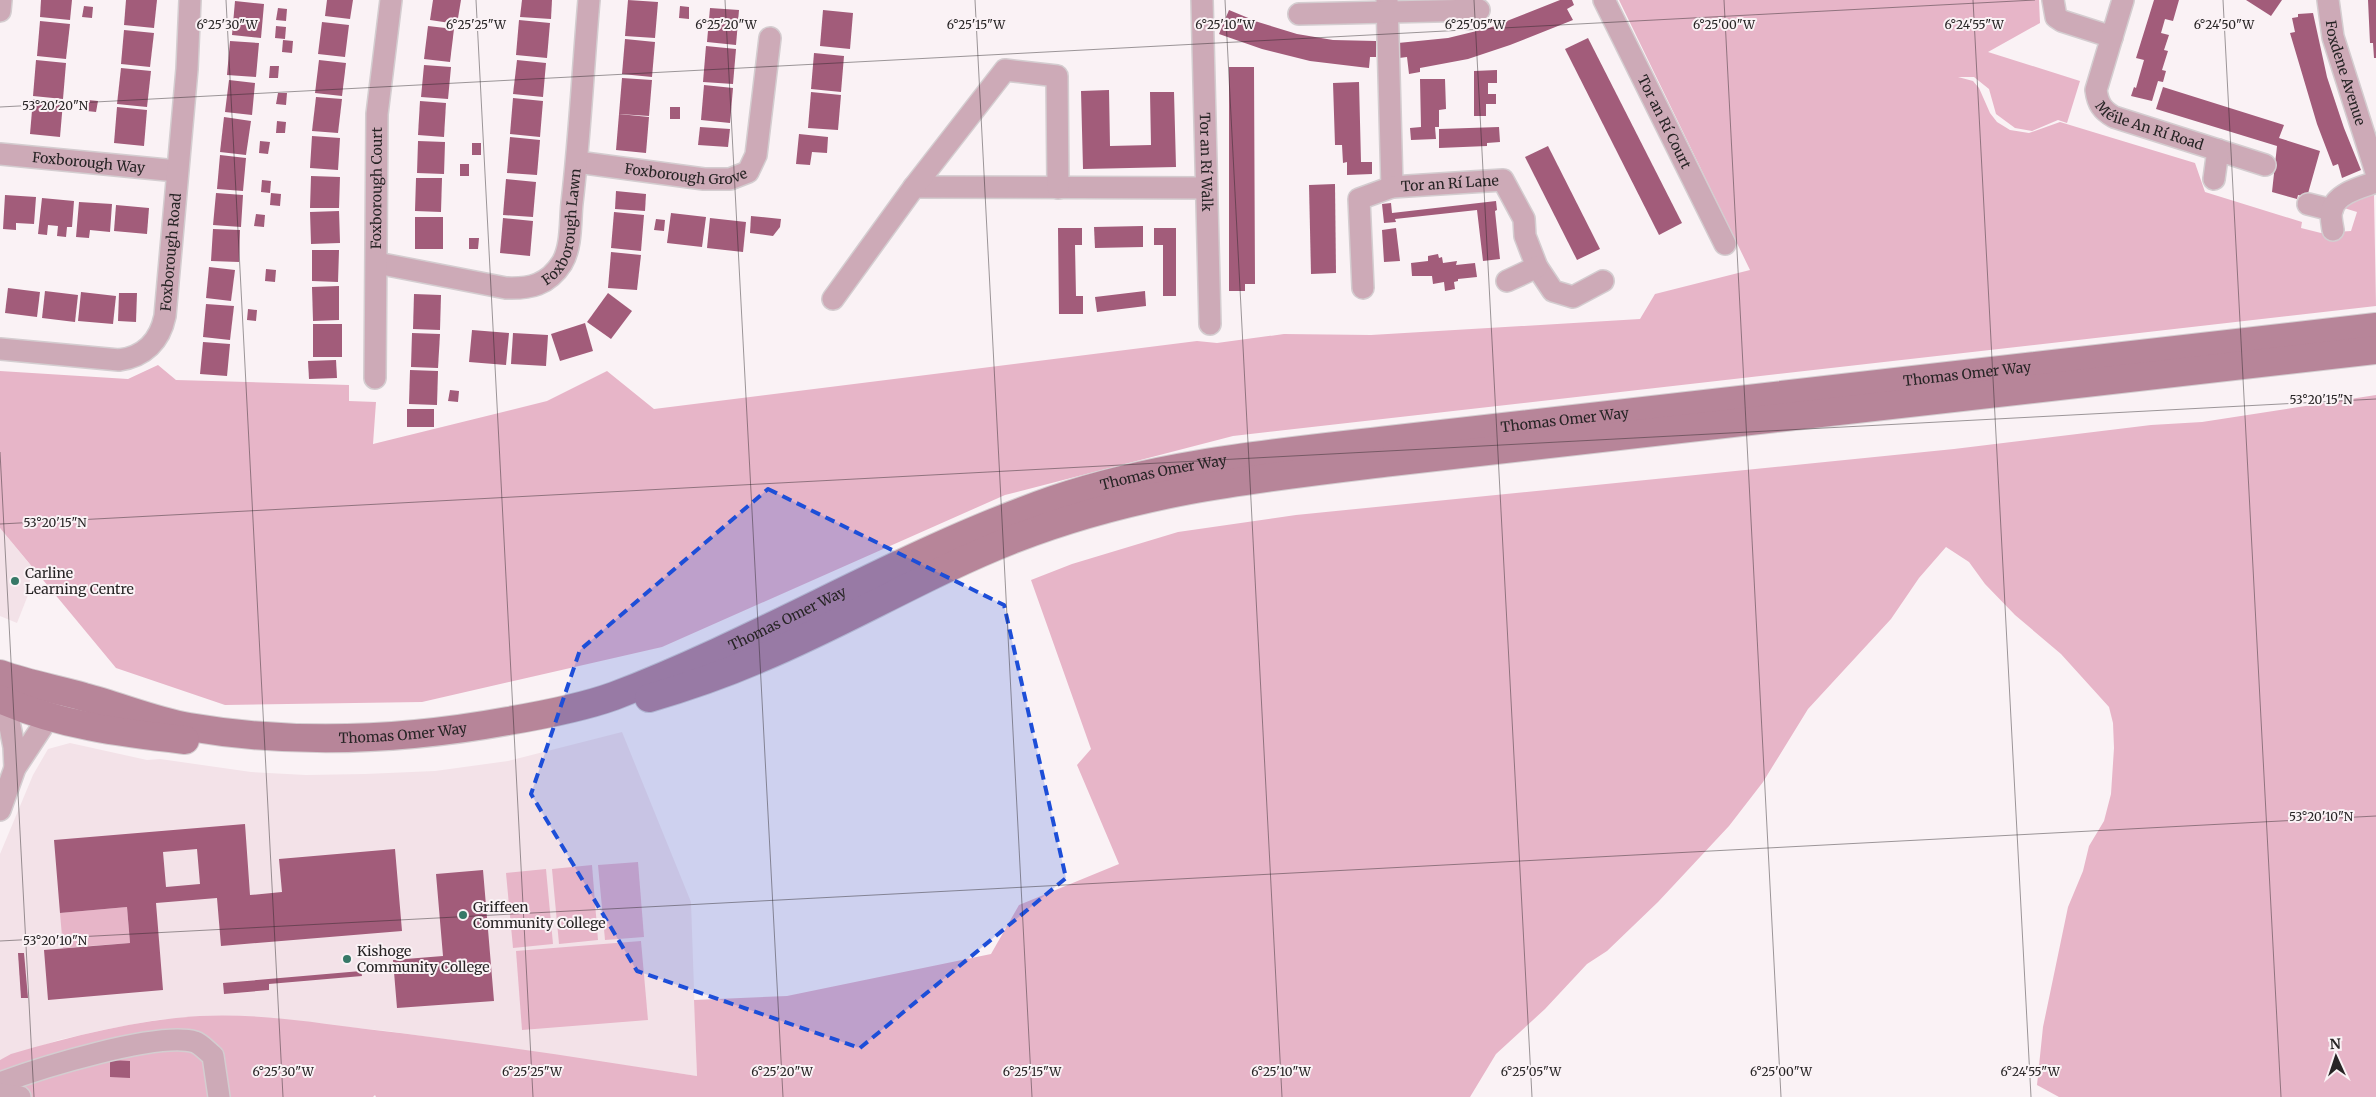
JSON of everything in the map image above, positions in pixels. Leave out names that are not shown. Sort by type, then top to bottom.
[{"type":"street","points":[[0,11],[1,0]]},
{"type":"street","name":"Foxborough Road","points":[[0,349],[119,360],[146,351],[160,332],[165,316],[187,69],[190,0]]},
{"type":"street","name":"Foxborough Court","points":[[375,378],[377,114],[391,0]]},
{"type":"street","name":"Foxborough Lawn","points":[[377,263],[506,288],[528,289],[546,280],[562,263],[568,246],[577,162],[589,0]]},
{"type":"street","name":"Tor an Rí Walk","points":[[1202,0],[1210,324]]},
{"type":"street","name":"Tor an Rí Court","points":[[1604,0],[1724,244]]},
{"type":"street","points":[[2053,0],[2056,17],[2062,21],[2112,36]]},
{"type":"street","name":"Méile An Rí Road","points":[[2123,0],[2096,90],[2098,102],[2104,112],[2114,117],[2265,165]]},
{"type":"street","name":"Foxdene Avenue","points":[[2328,0],[2333,37],[2376,172]]},
{"type":"street","points":[[1299,14],[1388,7],[1479,10]]},
{"type":"street","name":"Tor an Rí Lane","points":[[1388,7],[1392,188]]},
{"type":"street","name":"Foxborough Grove","points":[[577,162],[704,179],[730,179],[748,172],[756,155],[770,38]]},
{"type":"street","points":[[833,299],[914,187],[1005,70],[1058,76],[1058,188]]},
{"type":"street","name":"Méile An Rí Road","points":[[2214,179],[2218,150]]},
{"type":"street","name":"Foxborough Way","points":[[0,154],[177,171]]},
{"type":"street","name":"Tor an Rí Lane","points":[[1363,288],[1360,199],[1392,188],[1503,180],[1524,219],[1525,236],[1537,267],[1553,291],[1574,297],[1603,281]]},
{"type":"street","points":[[2308,204],[2332,220],[2336,201],[2345,194],[2376,182]]},
{"type":"street","points":[[914,187],[1206,188]]},
{"type":"street","points":[[1507,281],[1537,267]]},
{"type":"street","name":"Thomas Omer Way","points":[[0,674],[174,724],[208,730],[284,736],[348,738],[412,735],[474,728],[532,717],[610,697],[753,637],[949,541],[1005,518],[1057,499],[1163,471],[1244,457],[2376,327]]},
{"type":"street","name":"Thomas Omer Way","points":[[3,700],[50,716],[108,731],[283,749],[349,750],[413,747],[476,740],[585,718],[693,685],[762,658],[958,562],[1013,539],[1064,521],[1167,493],[1247,479],[1372,464],[2376,350]]},
{"type":"street","points":[[0,810],[16,768],[50,716],[51,708],[45,686]]},
{"type":"street","points":[[3,700],[14,747],[16,768]]},
{"type":"street","points":[[0,1083],[25,1073],[96,1054],[165,1041],[195,1042],[213,1056],[219,1097]]},
{"type":"street","points":[[0,1094],[20,1097]]},
{"type":"highlighted area","points":[[768,489],[1004,605],[1066,878],[860,1048],[637,971],[531,794],[580,650]]},
{"type":"shaded area","points":[[1619,0],[2039,0],[2040,23],[1988,52],[2080,81],[2067,123],[2058,120],[2032,131],[2015,128],[1996,114],[1989,89],[1974,77],[1958,77],[1973,81],[1979,88],[1990,113],[1997,122],[2010,130],[2029,133],[2060,122],[2195,163],[2205,192],[2302,222],[2301,228],[2321,233],[2351,231],[2357,212],[2344,208],[2358,198],[2374,195],[2376,306],[1233,436],[1005,495],[662,647],[422,702],[225,705],[116,668],[0,528],[0,371],[128,379],[158,365],[176,380],[349,385],[349,401],[376,402],[373,444],[547,401],[607,371],[654,409],[1197,341],[1217,343],[1284,334],[1371,335],[1640,319],[1655,294],[1750,270]]},
{"type":"shaded area","points":[[2376,395],[2376,1097],[2059,1097],[2037,1085],[2043,1027],[2068,907],[2083,871],[2089,846],[2104,821],[2111,794],[2114,748],[2113,723],[2109,707],[2061,654],[2015,615],[1985,584],[1969,562],[1946,547],[1919,578],[1891,619],[1808,709],[1763,782],[1729,826],[1658,902],[1607,951],[1587,964],[1545,1009],[1496,1054],[1470,1097],[376,1097],[375,1095],[373,1097],[0,1097],[0,1060],[11,1054],[128,1025],[176,1018],[221,1015],[304,1021],[491,1045],[697,1076],[694,1000],[787,996],[991,954],[1019,905],[1119,864],[1077,765],[1091,749],[1031,580],[1072,564],[1178,532],[1296,515],[1954,449],[2151,425],[2202,422]]},
{"type":"shaded area","name":"Carline Learning Centre","points":[[0,528],[32,567],[28,595],[17,623],[0,616]]},
{"type":"shaded area","name":"Kishoge Community College","points":[[622,732],[691,902],[697,1076],[387,1031],[234,1016],[156,1020],[59,1040],[0,1060],[0,854],[33,775],[48,749],[70,743],[147,760],[160,759],[251,772],[306,775],[365,774],[435,771],[508,761]]},
{"type":"shaded area","points":[[638,862],[644,937],[605,940],[598,865]]},
{"type":"shaded area","points":[[592,865],[598,940],[559,944],[552,869]]},
{"type":"shaded area","points":[[546,869],[553,944],[513,948],[506,873]]},
{"type":"shaded area","points":[[127,907],[130,943],[63,948],[60,913]]},
{"type":"shaded area","points":[[641,941],[648,1020],[522,1030],[516,951]]},
{"type":"building","points":[[41,0],[72,0],[70,20],[40,17]]},
{"type":"building","points":[[126,0],[157,0],[154,28],[124,25]]},
{"type":"building","points":[[327,0],[353,0],[350,19],[325,16]]},
{"type":"building","points":[[433,0],[461,0],[457,24],[430,20]]},
{"type":"building","points":[[522,0],[552,0],[551,19],[520,17]]},
{"type":"building","points":[[628,0],[658,2],[655,38],[625,36]]},
{"type":"building","points":[[1560,0],[1572,0],[1574,5],[1567,9],[1573,20],[1510,45],[1468,59],[1420,68],[1420,72],[1409,74],[1407,57],[1399,58],[1398,43],[1448,38],[1489,28]]},
{"type":"building","points":[[2154,0],[2179,0],[2173,21],[2165,19],[2161,33],[2169,35],[2164,50],[2168,51],[2162,70],[2166,71],[2163,82],[2158,81],[2152,101],[2131,96],[2134,87],[2136,88],[2144,60],[2136,58]]},
{"type":"building","points":[[2246,0],[2282,0],[2271,16]]},
{"type":"building","points":[[2368,0],[2376,0],[2376,58],[2374,58],[2373,43],[2370,43]]},
{"type":"building","points":[[235,1],[264,4],[261,38],[232,35]]},
{"type":"building","points":[[84,6],[93,7],[92,18],[82,17]]},
{"type":"building","points":[[680,6],[689,7],[689,19],[679,18]]},
{"type":"building","points":[[278,8],[287,9],[286,21],[276,20]]},
{"type":"building","points":[[710,8],[739,10],[736,45],[707,42]]},
{"type":"building","points":[[823,10],[853,13],[850,49],[820,46]]},
{"type":"building","points":[[1229,10],[1258,22],[1297,34],[1333,40],[1376,41],[1376,57],[1370,57],[1369,68],[1310,61],[1262,49],[1219,34]]},
{"type":"building","points":[[2313,13],[2327,77],[2344,128],[2361,170],[2342,178],[2338,164],[2333,166],[2317,124],[2290,33],[2295,32],[2292,18],[2298,17],[2298,14]]},
{"type":"building","points":[[519,20],[550,23],[547,58],[516,55]]},
{"type":"building","points":[[40,21],[70,24],[66,59],[37,56]]},
{"type":"building","points":[[322,22],[349,25],[345,57],[318,54]]},
{"type":"building","points":[[276,26],[286,27],[285,39],[275,38]]},
{"type":"building","points":[[428,26],[454,29],[450,62],[424,59]]},
{"type":"building","points":[[124,30],[154,33],[150,67],[121,64]]},
{"type":"building","points":[[1588,38],[1682,223],[1659,235],[1565,49]]},
{"type":"building","points":[[625,39],[655,42],[652,77],[622,74]]},
{"type":"building","points":[[283,40],[293,41],[292,53],[282,52]]},
{"type":"building","points":[[230,41],[259,43],[256,77],[227,75]]},
{"type":"building","points":[[706,46],[736,49],[733,84],[703,82]]},
{"type":"building","points":[[814,53],[844,56],[841,92],[811,89]]},
{"type":"building","points":[[36,60],[66,63],[63,99],[33,96]]},
{"type":"building","points":[[319,60],[346,63],[342,96],[315,93]]},
{"type":"building","points":[[517,60],[546,63],[543,97],[513,94]]},
{"type":"building","points":[[424,65],[451,67],[448,99],[421,97]]},
{"type":"building","points":[[270,66],[279,66],[278,78],[269,78]]},
{"type":"building","points":[[1229,67],[1254,67],[1255,284],[1245,284],[1245,291],[1229,291]]},
{"type":"building","points":[[121,68],[151,71],[147,107],[117,104]]},
{"type":"building","points":[[1497,70],[1497,83],[1488,83],[1488,94],[1496,94],[1496,104],[1486,104],[1486,116],[1474,116],[1474,71]]},
{"type":"building","points":[[622,78],[652,80],[649,116],[619,114]]},
{"type":"building","points":[[1420,79],[1445,79],[1446,109],[1439,110],[1439,127],[1435,127],[1436,139],[1411,140],[1410,128],[1421,127]]},
{"type":"building","points":[[229,80],[255,83],[252,115],[225,112]]},
{"type":"building","points":[[1359,82],[1361,162],[1372,162],[1372,174],[1347,175],[1347,162],[1343,163],[1342,145],[1335,145],[1333,83]]},
{"type":"building","points":[[704,85],[733,88],[730,123],[701,120]]},
{"type":"building","points":[[2163,87],[2284,125],[2279,138],[2320,151],[2307,197],[2298,195],[2297,199],[2272,192],[2277,146],[2156,109]]},
{"type":"building","points":[[1109,90],[1110,146],[1151,145],[1150,92],[1174,92],[1176,167],[1083,169],[1081,91]]},
{"type":"building","points":[[811,92],[841,95],[838,130],[808,128]]},
{"type":"building","points":[[278,93],[287,93],[286,105],[276,104]]},
{"type":"building","points":[[316,97],[342,99],[338,133],[312,131]]},
{"type":"building","points":[[513,98],[543,101],[540,137],[510,134]]},
{"type":"building","points":[[33,99],[63,102],[60,137],[30,134]]},
{"type":"building","points":[[88,100],[98,101],[96,112],[87,111]]},
{"type":"building","points":[[420,101],[446,103],[444,137],[418,135]]},
{"type":"building","points":[[117,107],[147,110],[144,146],[114,143]]},
{"type":"building","points":[[670,107],[680,107],[680,119],[670,119]]},
{"type":"building","points":[[619,114],[649,117],[646,153],[616,150]]},
{"type":"building","points":[[224,117],[251,121],[246,155],[220,152]]},
{"type":"building","points":[[277,121],[286,122],[285,133],[276,133]]},
{"type":"building","points":[[700,127],[730,129],[728,147],[698,145]]},
{"type":"building","points":[[1499,127],[1500,142],[1487,143],[1487,146],[1439,148],[1439,129]]},
{"type":"building","points":[[799,134],[828,137],[827,153],[812,152],[810,165],[796,164]]},
{"type":"building","points":[[312,136],[340,138],[338,170],[310,168]]},
{"type":"building","points":[[510,137],[540,140],[537,175],[507,173]]},
{"type":"building","points":[[260,141],[270,142],[268,154],[259,153]]},
{"type":"building","points":[[418,141],[445,142],[444,174],[417,173]]},
{"type":"building","points":[[472,143],[481,143],[481,155],[472,155]]},
{"type":"building","points":[[1548,146],[1600,249],[1577,260],[1525,157]]},
{"type":"building","points":[[220,155],[246,158],[243,191],[217,189]]},
{"type":"building","points":[[460,164],[469,164],[469,176],[460,176]]},
{"type":"building","points":[[311,176],[340,177],[339,208],[310,208]]},
{"type":"building","points":[[416,178],[442,178],[441,212],[415,211]]},
{"type":"building","points":[[506,179],[536,182],[533,217],[503,215]]},
{"type":"building","points":[[262,180],[271,181],[270,193],[261,192]]},
{"type":"building","points":[[1335,184],[1336,273],[1311,274],[1309,185]]},
{"type":"building","points":[[616,191],[646,194],[645,211],[615,209]]},
{"type":"building","points":[[216,193],[243,195],[241,227],[213,225]]},
{"type":"building","points":[[271,193],[281,194],[280,206],[270,205]]},
{"type":"building","points":[[5,195],[36,197],[34,224],[16,223],[16,230],[3,229]]},
{"type":"building","points":[[42,198],[74,201],[72,227],[67,227],[66,237],[57,236],[58,226],[48,225],[47,235],[38,234]]},
{"type":"building","points":[[1496,201],[1497,210],[1495,211],[1500,259],[1483,261],[1477,210],[1395,219],[1396,222],[1384,223],[1382,204],[1391,203],[1392,213]]},
{"type":"building","points":[[79,202],[112,204],[110,232],[90,230],[89,238],[76,237]]},
{"type":"building","points":[[116,205],[149,208],[147,234],[114,231]]},
{"type":"building","points":[[339,211],[340,243],[311,244],[310,212]]},
{"type":"building","points":[[614,212],[644,215],[641,251],[611,248]]},
{"type":"building","points":[[671,213],[706,217],[702,247],[667,243]]},
{"type":"building","points":[[256,214],[265,215],[264,227],[254,226]]},
{"type":"building","points":[[751,216],[781,219],[780,227],[773,236],[750,233]]},
{"type":"building","points":[[415,217],[443,217],[443,249],[415,249]]},
{"type":"building","points":[[503,218],[533,221],[530,256],[500,253]]},
{"type":"building","points":[[710,218],[746,222],[743,252],[707,248]]},
{"type":"building","points":[[656,219],[665,220],[664,231],[654,230]]},
{"type":"building","points":[[1143,226],[1143,247],[1095,248],[1094,227]]},
{"type":"building","points":[[1058,228],[1082,228],[1082,245],[1075,245],[1076,296],[1083,296],[1083,314],[1059,314]]},
{"type":"building","points":[[1154,228],[1176,228],[1176,296],[1163,296],[1163,245],[1154,245]]},
{"type":"building","points":[[1396,228],[1400,261],[1384,262],[1382,230]]},
{"type":"building","points":[[213,229],[240,230],[239,262],[211,261]]},
{"type":"building","points":[[469,238],[479,238],[478,249],[469,249]]},
{"type":"building","points":[[312,250],[339,250],[338,282],[312,281]]},
{"type":"building","points":[[611,252],[641,255],[637,290],[608,288]]},
{"type":"building","points":[[1438,254],[1439,258],[1442,257],[1443,263],[1457,261],[1456,265],[1475,263],[1477,277],[1458,279],[1458,281],[1454,282],[1455,289],[1445,291],[1444,282],[1433,284],[1432,276],[1412,276],[1411,263],[1428,261],[1428,256]]},
{"type":"building","points":[[209,267],[235,270],[231,301],[206,298]]},
{"type":"building","points":[[266,269],[276,270],[275,282],[265,281]]},
{"type":"building","points":[[339,286],[339,320],[313,321],[312,287]]},
{"type":"building","points":[[8,288],[40,292],[37,317],[5,313]]},
{"type":"building","points":[[45,291],[78,295],[75,322],[42,318]]},
{"type":"building","points":[[1145,291],[1146,306],[1097,312],[1095,297]]},
{"type":"building","points":[[81,292],[116,296],[113,324],[78,321]]},
{"type":"building","points":[[119,293],[137,293],[136,322],[118,321]]},
{"type":"building","points":[[608,293],[632,311],[611,339],[587,322]]},
{"type":"building","points":[[414,294],[441,295],[440,330],[413,329]]},
{"type":"building","points":[[206,304],[234,306],[230,340],[203,337]]},
{"type":"building","points":[[248,309],[257,310],[256,321],[247,320]]},
{"type":"building","points":[[585,323],[593,351],[560,361],[551,334]]},
{"type":"building","points":[[313,324],[342,324],[342,357],[313,357]]},
{"type":"building","points":[[472,330],[509,333],[506,365],[469,362]]},
{"type":"building","points":[[412,333],[440,334],[438,368],[411,367]]},
{"type":"building","points":[[513,333],[548,335],[546,366],[511,364]]},
{"type":"building","points":[[203,342],[230,344],[227,376],[200,374]]},
{"type":"building","points":[[336,360],[337,378],[309,379],[308,361]]},
{"type":"building","points":[[410,370],[438,371],[437,405],[409,404]]},
{"type":"building","points":[[450,390],[459,391],[458,402],[448,401]]},
{"type":"building","points":[[407,409],[434,409],[434,427],[407,427]]},
{"type":"building","points":[[245,824],[250,895],[282,892],[279,859],[395,849],[402,931],[221,946],[217,898],[156,903],[163,990],[48,1000],[44,950],[130,943],[127,907],[60,913],[54,840]],"holes":[[[197,849],[200,884],[166,887],[163,852]]]},
{"type":"building","name":"Griffeen Community College","points":[[483,870],[494,1001],[397,1008],[393,960],[443,956],[436,874]]},
{"type":"building","points":[[18,953],[24,953],[28,998],[21,998]]},
{"type":"building","points":[[361,971],[362,976],[269,984],[269,990],[224,994],[223,983]]},
{"type":"building","points":[[110,1060],[130,1061],[130,1078],[110,1077]]},
{"type":"place","name":"Carline Learning Centre","points":[[15,581]]},
{"type":"place","name":"Griffeen Community College","points":[[463,915]]},
{"type":"place","name":"Kishoge Community College","points":[[347,959]]}]
